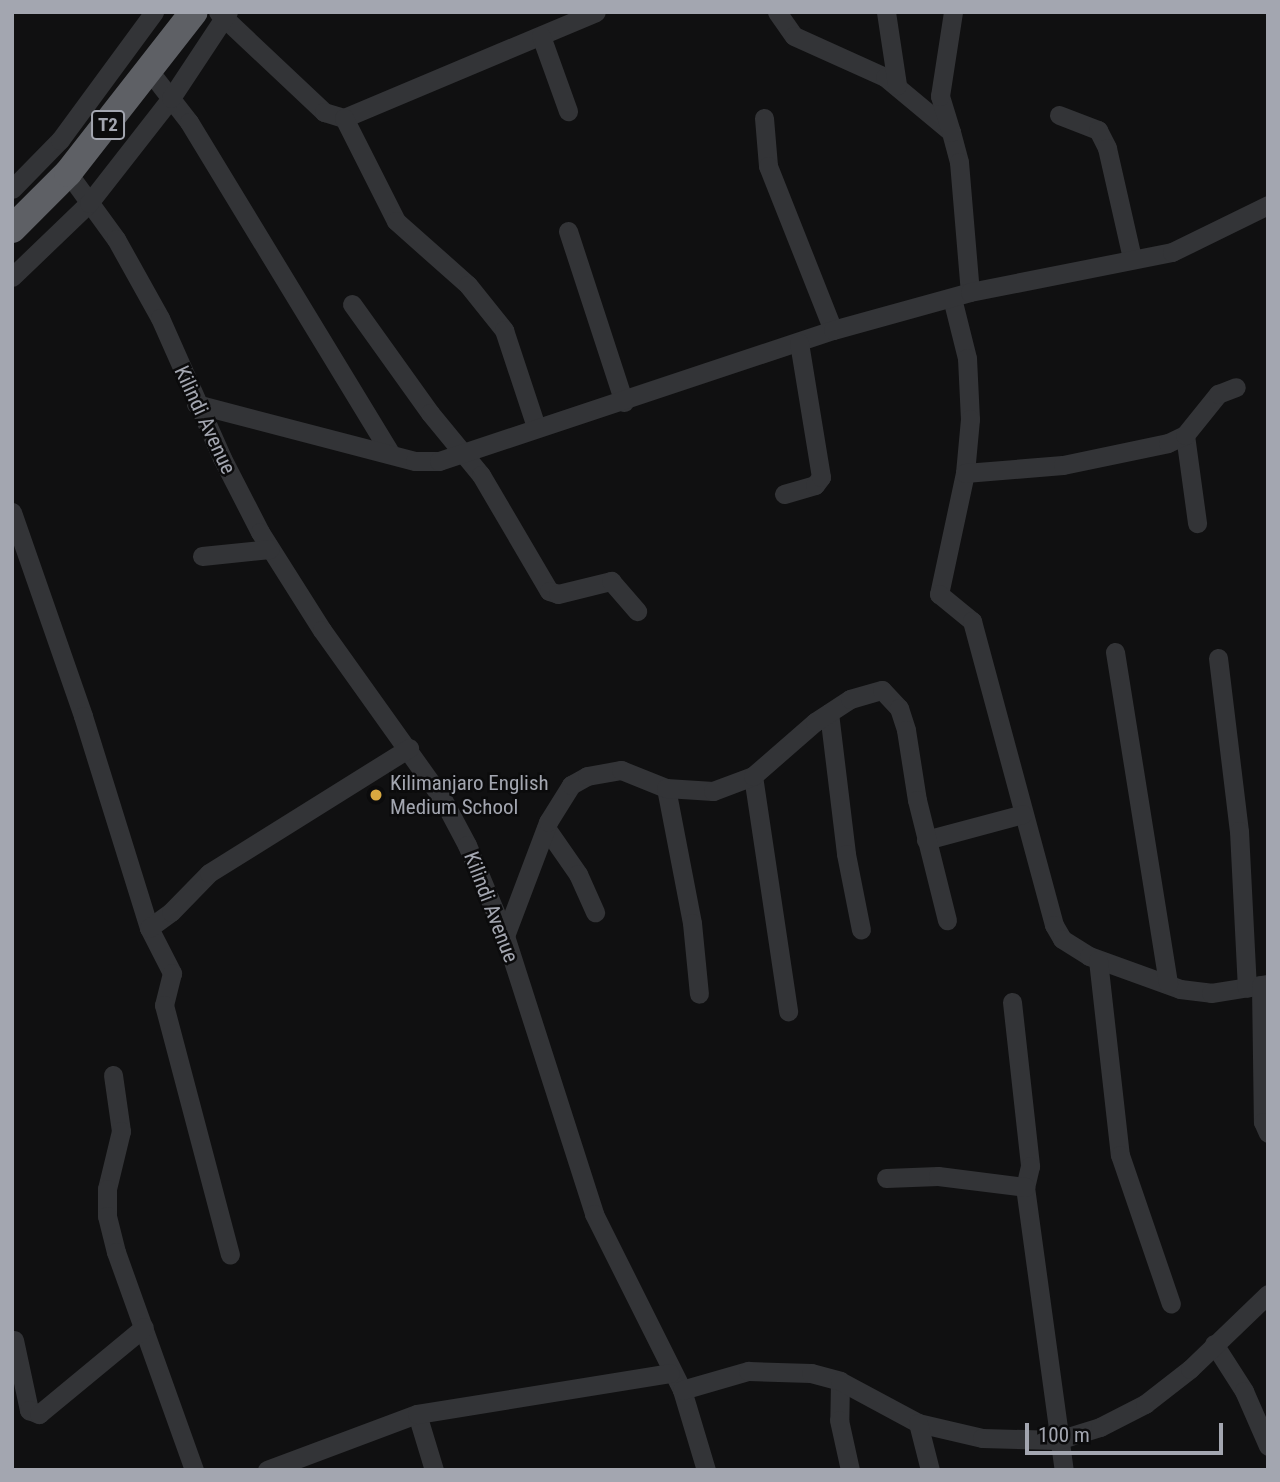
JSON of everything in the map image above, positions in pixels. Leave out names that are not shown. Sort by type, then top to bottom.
[{"type":"highway","name":"T2","points":[[12,229],[68,173],[151,73],[194,12]]},
{"type":"street","points":[[12,189],[68,130],[154,12]]},
{"type":"street","points":[[12,277],[89,203],[171,98],[224,14],[324,112],[344,118],[596,12]]},
{"type":"street","points":[[778,12],[794,36],[897,85],[951,132]]},
{"type":"street","points":[[886,12],[897,85]]},
{"type":"street","points":[[953,12],[940,96],[958,162],[961,295],[971,380],[965,472],[939,594],[972,621],[1054,925],[1062,939],[1098,960],[1190,992],[1258,986]]},
{"type":"street","points":[[541,36],[568,111]]},
{"type":"street","points":[[151,73],[171,98],[390,453]]},
{"type":"street","points":[[1059,115],[1098,130],[1107,148],[1132,258]]},
{"type":"street","points":[[344,118],[396,221],[468,285],[504,330],[536,427]]},
{"type":"street","points":[[764,118],[768,166],[832,330]]},
{"type":"street","name":"Kilindi Avenue","points":[[68,173],[160,318],[196,404],[270,549],[322,630],[409,748],[467,845],[505,936],[594,1214],[670,1373],[682,1390],[706,1470]]},
{"type":"street","points":[[196,404],[415,461],[439,461],[536,427],[624,402],[832,330],[961,295],[1132,258],[1172,252],[1268,205]]},
{"type":"street","points":[[568,231],[624,402]]},
{"type":"street","points":[[352,304],[461,453],[481,475],[549,591],[558,594],[611,581],[637,611]]},
{"type":"street","points":[[784,494],[815,485],[821,477],[799,343]]},
{"type":"street","points":[[965,472],[1063,465],[1168,443],[1185,435],[1218,394],[1236,387]]},
{"type":"street","points":[[1185,435],[1197,523]]},
{"type":"street","points":[[12,512],[83,716],[149,928],[172,973],[164,1005],[230,1254]]},
{"type":"street","points":[[202,556],[270,549]]},
{"type":"street","points":[[1115,652],[1168,984]]},
{"type":"street","points":[[1217,658],[1258,986],[1264,1122],[1268,1133]]},
{"type":"street","points":[[505,936],[560,798],[587,776],[621,770],[666,788],[713,791],[752,776],[829,713],[868,691],[882,690],[891,696],[906,730],[926,839],[947,920]]},
{"type":"street","points":[[829,713],[846,854],[861,930]]},
{"type":"street","points":[[149,928],[171,912],[209,873],[409,748]]},
{"type":"street","points":[[752,776],[788,1011]]},
{"type":"street","points":[[666,788],[692,923],[699,994]]},
{"type":"street","points":[[926,839],[1023,814]]},
{"type":"street","points":[[546,828],[578,874],[595,912]]},
{"type":"street","points":[[1098,960],[1120,1155],[1171,1304]]},
{"type":"street","points":[[1012,1002],[1030,1166],[1025,1187],[1064,1470]]},
{"type":"street","points":[[113,1075],[121,1131],[107,1189],[107,1216],[194,1470]]},
{"type":"street","points":[[887,1178],[938,1176],[1025,1187]]},
{"type":"street","points":[[682,1390],[748,1371],[783,1369],[840,1381],[918,1423],[982,1438],[1058,1440],[1100,1427],[1145,1404],[1268,1294]]},
{"type":"street","points":[[14,1340],[29,1410],[39,1415],[144,1327]]},
{"type":"street","points":[[1214,1345],[1244,1391],[1268,1446]]},
{"type":"street","points":[[267,1470],[417,1414],[670,1373]]},
{"type":"street","points":[[840,1381],[839,1420],[850,1470]]},
{"type":"street","points":[[417,1414],[434,1470]]},
{"type":"street","points":[[918,1423],[930,1470]]},
{"type":"place","name":"Kilimanjaro English Medium School","points":[[376,795]]}]
